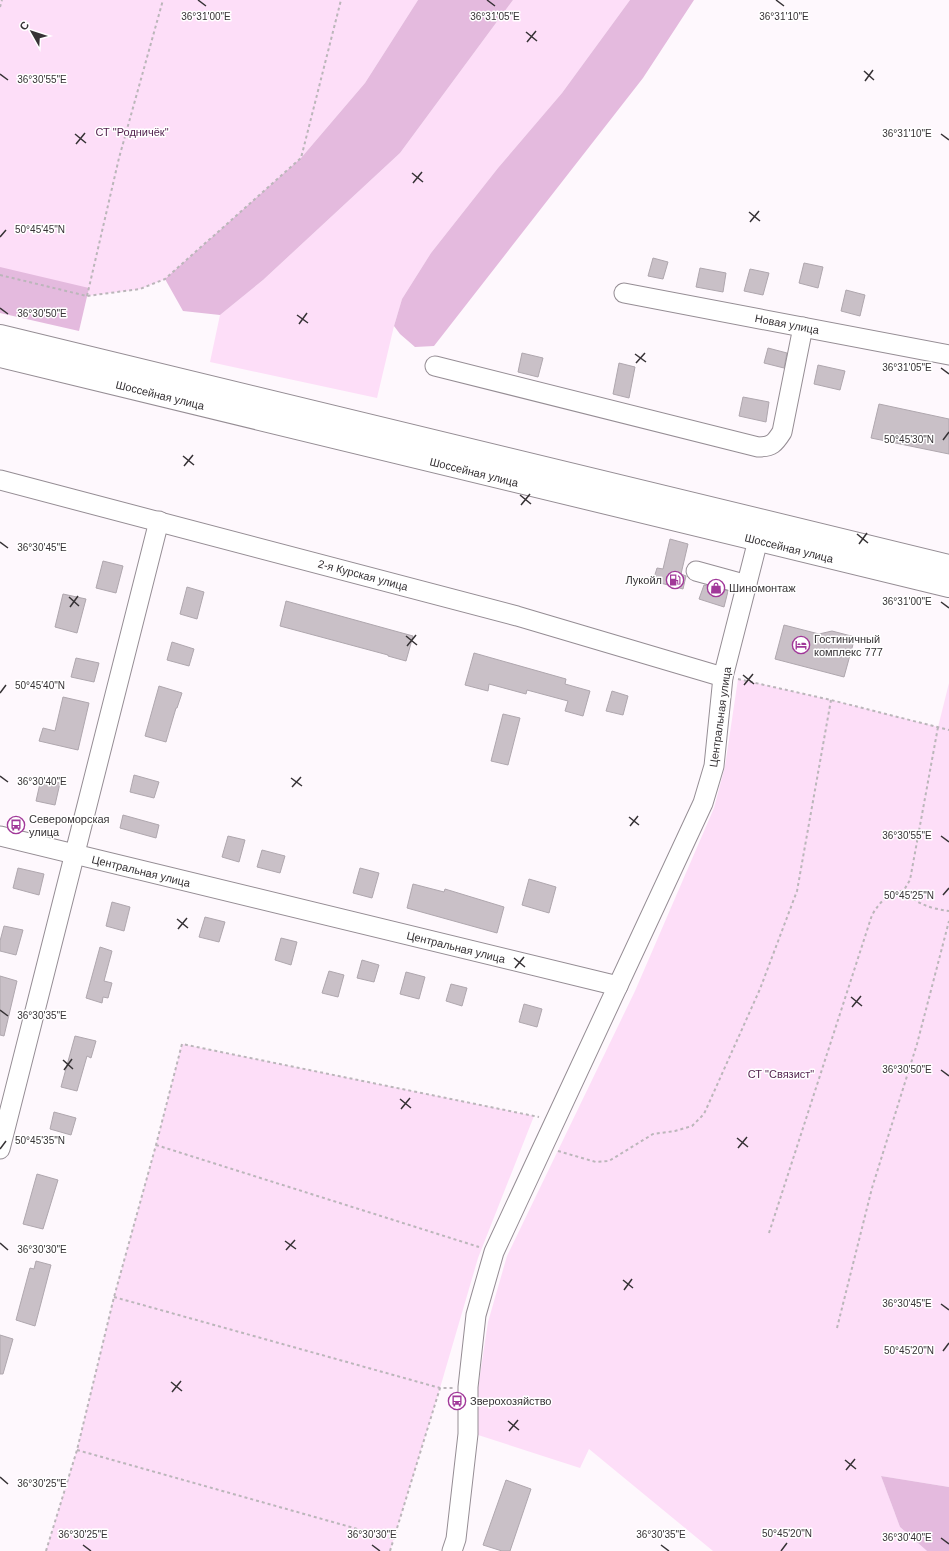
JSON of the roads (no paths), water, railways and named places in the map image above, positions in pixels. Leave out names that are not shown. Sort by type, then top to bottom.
[{"type":"highway","name":"Шоссейная улица","points":[[0,336],[949,566]]},
{"type":"highway","name":"Шоссейная улица","points":[[0,356],[949,586]]},
{"type":"street","name":"Новая улица","points":[[624,293],[949,355]]},
{"type":"street","points":[[435,366],[758,447],[768,447],[776,441],[782,432],[803,327]]},
{"type":"street","name":"2-я Курская улица","points":[[0,480],[517,616],[723,678]]},
{"type":"street","points":[[0,1149],[159,521]]},
{"type":"street","name":"Центральная улица","points":[[0,836],[618,986],[703,803],[714,766],[723,678],[758,540]]},
{"type":"street","points":[[696,571],[747,585]]},
{"type":"street","points":[[452,1551],[456,1539],[468,1434],[468,1387],[476,1315],[494,1252],[618,986]]},
{"type":"place","name":"Лукойл","points":[[675,580]]},
{"type":"place","name":"Шиномонтаж","points":[[716,588]]},
{"type":"place","name":"Гостиничный комплекс 777","points":[[801,645]]},
{"type":"place","name":"Североморская улица","points":[[16,825]]},
{"type":"place","name":"Зверохозяйство","points":[[457,1401]]},
{"type":"park label","name":"СТ \"Родничёк\"","points":[[132,132]]},
{"type":"park label","name":"СТ \"Связист\"","points":[[781,1074]]}]
